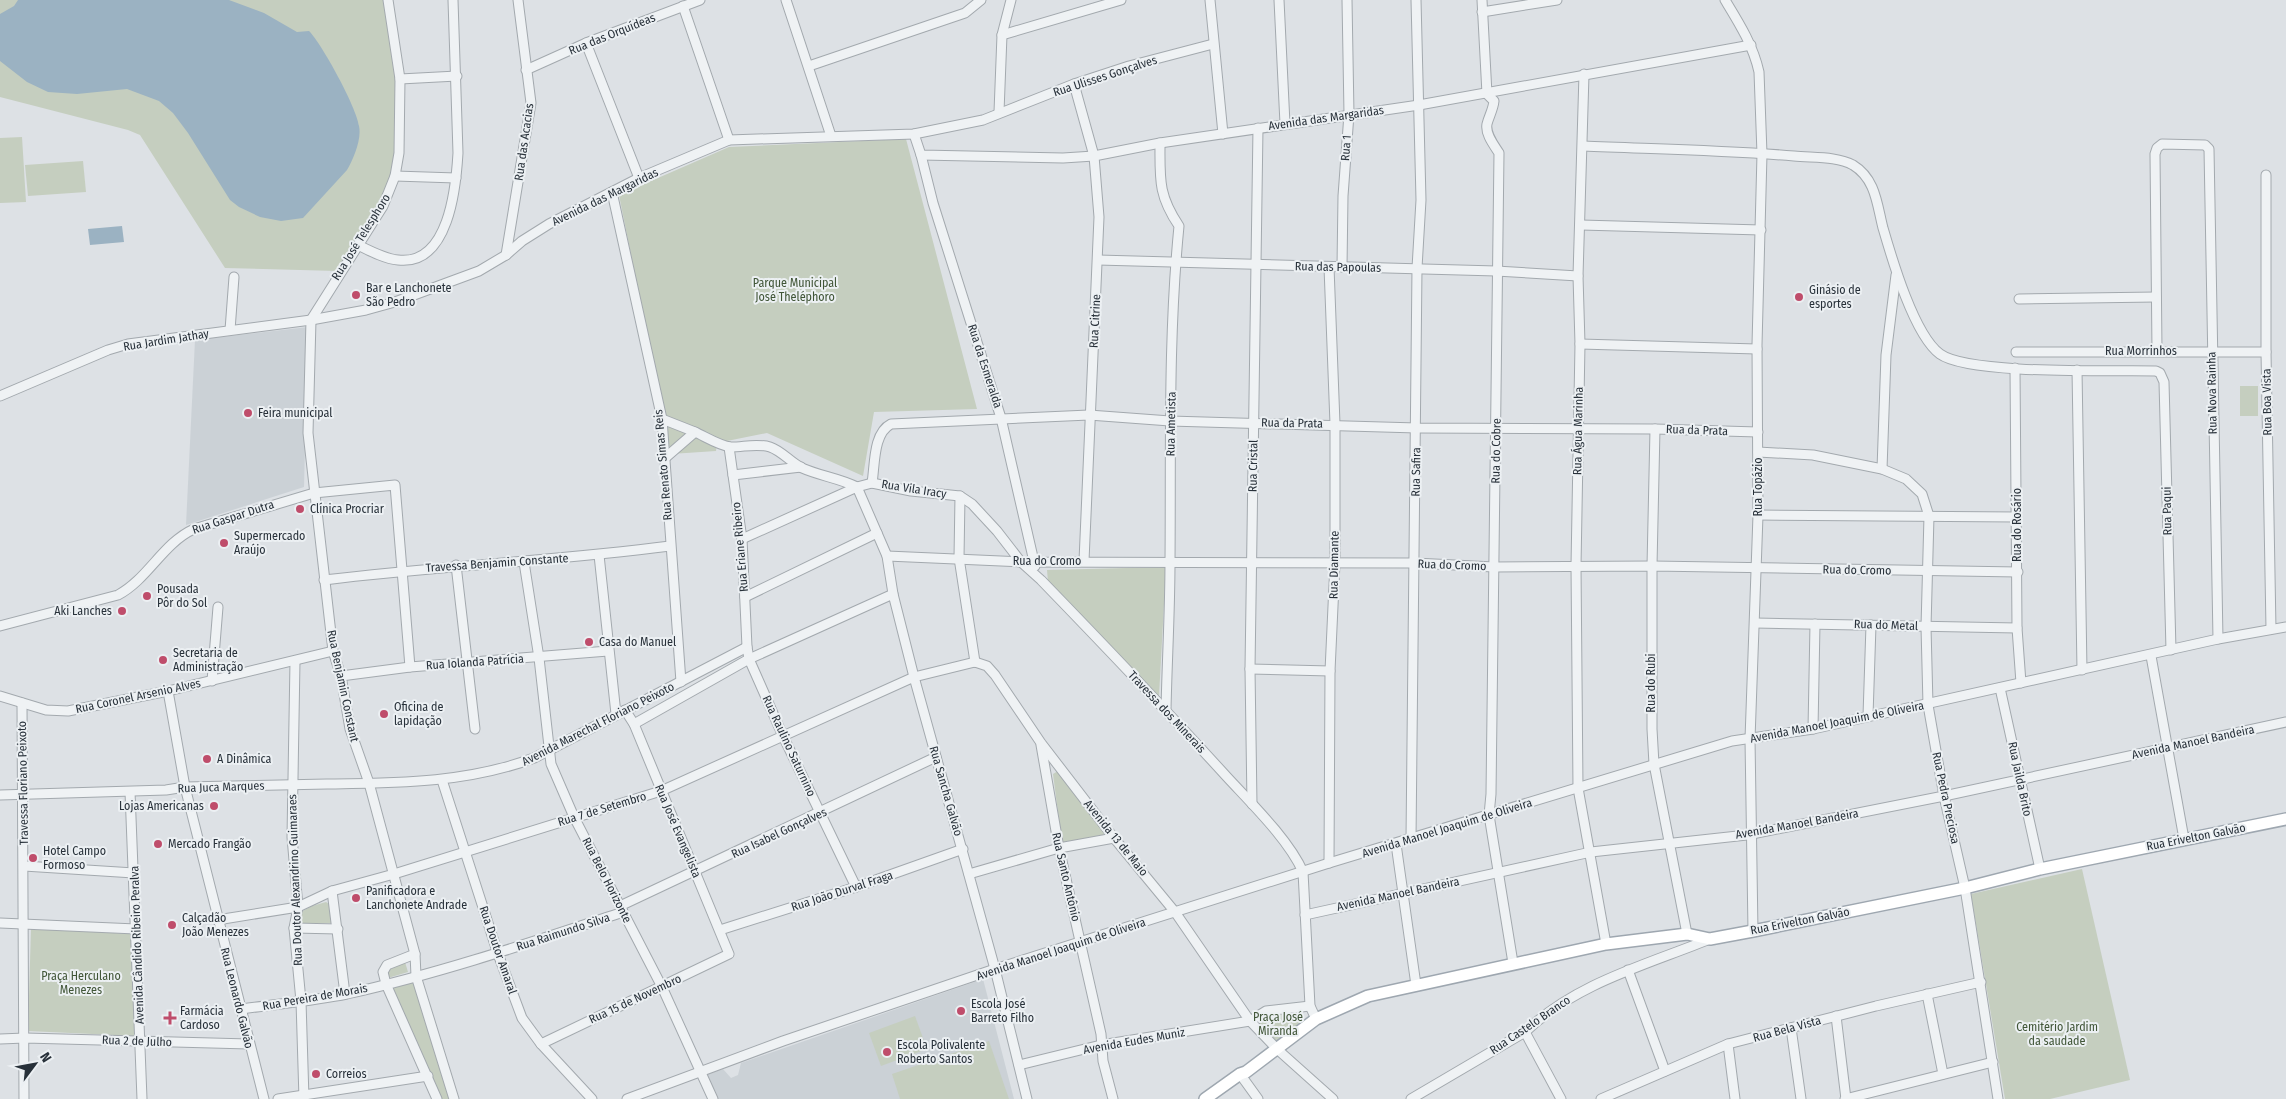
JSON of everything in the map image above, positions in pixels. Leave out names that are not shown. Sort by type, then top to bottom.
[{"type":"main road","name":"Rua Erivelton Galvão","points":[[1243,1075],[1316,1019],[1368,996],[1512,963],[1606,944],[1687,934],[1710,939],[1753,931],[1965,888],[2040,869],[2286,819]]},
{"type":"main road","points":[[1205,1099],[1243,1075]]},
{"type":"main road","points":[[1215,1099],[1243,1075]]},
{"type":"street","name":"Rua José Telesphoro","points":[[311,320],[383,206],[394,176],[398,153],[400,79],[388,0]]},
{"type":"street","points":[[358,245],[400,261],[416,257],[430,250],[444,227],[456,178],[457,76],[453,0]]},
{"type":"street","name":"Rua das Acacias","points":[[506,255],[531,103],[518,0]]},
{"type":"street","name":"Rua das Orquídeas","points":[[526,70],[586,43],[700,0]]},
{"type":"street","points":[[786,0],[831,136]]},
{"type":"street","points":[[809,66],[965,13],[981,0]]},
{"type":"street","points":[[999,112],[1002,35],[1008,0]]},
{"type":"street","points":[[1002,35],[1121,0]]},
{"type":"street","points":[[1210,0],[1223,134]]},
{"type":"street","points":[[1279,0],[1285,124]]},
{"type":"street","name":"Rua 1","points":[[1342,267],[1343,196],[1349,114],[1347,0]]},
{"type":"street","name":"Rua Safira","points":[[1411,839],[1417,428],[1417,268],[1420,200],[1420,106],[1416,0]]},
{"type":"street","points":[[1482,0],[1487,94]]},
{"type":"street","points":[[1482,12],[1557,0]]},
{"type":"street","name":"Rua Topázio","points":[[1725,0],[1751,44],[1759,72],[1762,154],[1757,348],[1757,568],[1750,739],[1753,931]]},
{"type":"street","points":[[683,6],[729,140]]},
{"type":"street","points":[[586,43],[639,178]]},
{"type":"street","name":"Rua Ulisses Gonçalves","points":[[999,112],[1128,66],[1213,44]]},
{"type":"street","name":"Avenida das Margaridas","points":[[921,154],[1063,158],[1094,156],[1160,142],[1349,114],[1420,106],[1751,44]]},
{"type":"street","name":"Rua Água Marinha","points":[[1584,74],[1578,276],[1580,344],[1576,566],[1578,788],[1606,944]]},
{"type":"street","points":[[400,79],[457,76]]},
{"type":"street","name":"Rua Citrine","points":[[1074,84],[1094,156],[1099,217],[1084,561]]},
{"type":"street","name":"Rua do Cobre","points":[[1487,94],[1494,101],[1493,111],[1486,126],[1499,154],[1496,271],[1496,428],[1491,784],[1489,815],[1512,963]]},
{"type":"street","name":"Avenida das Margaridas","points":[[311,320],[366,310],[395,302],[479,271],[506,255],[522,241],[549,224],[639,178],[729,140],[914,134],[983,120],[999,112]]},
{"type":"street","name":"Rua Cristal","points":[[1252,804],[1250,669],[1258,128]]},
{"type":"street","points":[[914,134],[921,154]]},
{"type":"street","name":"Rua Ametista","points":[[1160,142],[1160,187],[1168,209],[1180,226],[1176,261],[1170,421],[1170,563],[1166,710]]},
{"type":"street","name":"Rua Nova Rainha","points":[[2156,298],[2155,154],[2157,148],[2162,144],[2205,145],[2209,149],[2218,639]]},
{"type":"street","points":[[1583,146],[1762,154],[1835,160],[1853,165],[1865,176],[1875,191],[1896,274],[1926,339],[1940,354],[1953,361],[1969,364],[2077,370],[2082,670]]},
{"type":"street","name":"Rua da Esmeralda","points":[[921,154],[933,203],[1002,418],[1034,561],[1041,580]]},
{"type":"street","name":"Rua Boa Vista","points":[[2266,175],[2266,352],[2271,629]]},
{"type":"street","points":[[394,176],[456,178]]},
{"type":"street","name":"Rua Renato Simas Reis","points":[[612,192],[662,419],[681,682]]},
{"type":"street","points":[[1580,225],[1761,230]]},
{"type":"street","name":"Rua das Papoulas","points":[[1098,260],[1417,268],[1578,276]]},
{"type":"street","name":"Rua Diamante","points":[[1329,267],[1335,424],[1335,563],[1330,671],[1329,863]]},
{"type":"street","points":[[1758,452],[1813,455],[1882,469],[1886,355],[1896,274]]},
{"type":"street","points":[[230,330],[234,277]]},
{"type":"street","points":[[2019,299],[2156,298],[2157,351]]},
{"type":"street","name":"Rua Jardim Jathay","points":[[0,396],[108,350],[128,344],[311,320]]},
{"type":"street","name":"Rua Benjamin Constant","points":[[311,320],[308,433],[333,651],[342,676],[350,729],[369,783],[415,954],[416,976],[454,1099]]},
{"type":"street","points":[[1580,344],[1757,348]]},
{"type":"street","name":"Rua Morrinhos","points":[[2016,352],[2266,352]]},
{"type":"street","name":"Rua do Rosário","points":[[2016,368],[2017,628],[2020,683]]},
{"type":"street","name":"Rua Paqui","points":[[2077,370],[2156,371],[2160,373],[2164,382],[2171,650]]},
{"type":"street","name":"Rua da Prata","points":[[872,483],[879,434],[884,427],[891,424],[1002,418],[1089,416],[1170,421],[1335,424],[1417,428],[1655,429],[1758,432]]},
{"type":"street","points":[[662,419],[729,447]]},
{"type":"street","name":"Rua do Rubi","points":[[1655,429],[1651,683],[1654,764],[1687,934]]},
{"type":"street","points":[[665,458],[695,432]]},
{"type":"street","name":"Rua Vila Iracy","points":[[729,447],[768,446],[778,450],[800,467],[822,476],[843,480],[857,486],[872,483],[912,491],[960,496]]},
{"type":"street","name":"Rua Eriane Ribeiro","points":[[729,447],[742,539],[747,647],[750,659]]},
{"type":"street","points":[[733,475],[800,467]]},
{"type":"street","name":"Rua Pedra Preciosa","points":[[1882,469],[1906,479],[1922,494],[1929,516],[1926,626],[1928,705],[1944,796],[1965,888],[1998,1099]]},
{"type":"street","name":"Rua Gaspar Dutra","points":[[0,626],[118,595],[132,586],[186,533],[314,493],[396,485],[402,570]]},
{"type":"street","points":[[742,539],[857,486]]},
{"type":"street","name":"Rua Sancha Galvão","points":[[857,486],[887,556],[893,594],[914,677],[963,849],[1027,1099]]},
{"type":"street","points":[[960,496],[959,558],[975,662]]},
{"type":"street","name":"Travessa dos Minerais","points":[[960,496],[972,504],[1021,562],[1041,580],[1166,710],[1252,804],[1297,858],[1303,872]]},
{"type":"street","points":[[1758,514],[2017,517]]},
{"type":"street","points":[[745,597],[877,533]]},
{"type":"street","name":"Travessa Benjamin Constante","points":[[324,580],[402,570],[524,562],[670,546]]},
{"type":"street","points":[[599,555],[616,714]]},
{"type":"street","name":"Rua do Cromo","points":[[887,556],[1021,562],[1415,563],[1494,567],[1652,566],[2018,572]]},
{"type":"street","name":"Rua Belo Horizonte","points":[[524,562],[539,658],[551,764],[574,817],[662,987],[702,1070],[713,1099]]},
{"type":"street","points":[[456,565],[475,729]]},
{"type":"street","points":[[402,570],[410,667]]},
{"type":"street","points":[[634,724],[750,659],[893,594]]},
{"type":"street","points":[[212,681],[218,607]]},
{"type":"street","name":"Rua do Metal","points":[[1755,623],[2017,628]]},
{"type":"street","points":[[1813,729],[1816,624]]},
{"type":"street","points":[[1868,716],[1871,625]]},
{"type":"street","name":"Avenida Manoel Joaquim de Oliveira","points":[[627,1099],[638,1097],[702,1070],[995,969],[1329,863],[1732,741],[1813,729],[2151,656],[2218,639],[2286,627]]},
{"type":"street","name":"Avenida Marechal Floriano Peixoto","points":[[442,780],[504,770],[549,751],[616,714],[747,647]]},
{"type":"street","name":"Rua Coronel Arsenio Alves","points":[[0,696],[46,710],[68,711],[168,691],[295,662],[333,651]]},
{"type":"street","name":"Rua Iolanda Patrícia","points":[[342,676],[410,667],[608,651]]},
{"type":"street","points":[[2151,656],[2184,839]]},
{"type":"street","name":"Rua Raulino Saturnino","points":[[750,659],[783,736],[856,887]]},
{"type":"street","name":"Rua Doutor Alexandrino Guimaraes","points":[[295,662],[292,837],[298,907],[294,928],[301,1001],[304,1098]]},
{"type":"street","name":"Rua 7 de Setembro","points":[[218,920],[298,907],[332,892],[661,791],[914,677],[975,662]]},
{"type":"street","name":"Avenida 13 de Maio","points":[[975,662],[987,666],[995,675],[1041,743],[1114,838],[1175,912],[1250,1021]]},
{"type":"street","points":[[1250,669],[1330,671]]},
{"type":"street","name":"Rua Jailda Brito","points":[[2000,688],[2040,869]]},
{"type":"street","name":"Rua Leonardo Galvão","points":[[168,691],[185,787],[264,1099]]},
{"type":"street","name":"Travessa Floriano Peixoto","points":[[22,702],[24,794],[24,1099]]},
{"type":"street","name":"Rua José Evangelista","points":[[625,710],[634,724],[729,954]]},
{"type":"street","name":"Avenida Manoel Bandeira","points":[[1305,915],[1402,892],[1498,874],[1591,852],[1750,834],[1944,796],[2020,778],[2286,722]]},
{"type":"street","name":"Rua Santo Antônio","points":[[1041,743],[1058,848],[1081,942],[1102,1046],[1103,1061],[1114,1099]]},
{"type":"street","name":"Rua Isabel Gonçalves","points":[[622,909],[936,757]]},
{"type":"street","name":"Rua Juca Marques","points":[[0,795],[130,792],[185,787],[442,780]]},
{"type":"street","name":"Rua Doutor Amaral","points":[[442,780],[498,954],[522,1018],[541,1044],[592,1099]]},
{"type":"street","name":"Avenida Cândido Ribeiro Peralva","points":[[130,792],[142,1099]]},
{"type":"street","points":[[969,874],[1058,848],[1114,838]]},
{"type":"street","points":[[1396,844],[1416,985]]},
{"type":"street","name":"Rua João Durval Fraga","points":[[720,930],[856,887],[963,849]]},
{"type":"street","points":[[24,866],[134,873]]},
{"type":"street","points":[[1303,872],[1310,1006],[1316,1019]]},
{"type":"street","points":[[332,892],[345,994]]},
{"type":"street","name":"Rua Raimundo Silva","points":[[416,976],[498,954],[622,909]]},
{"type":"street","points":[[0,923],[136,929]]},
{"type":"street","points":[[294,928],[338,929]]},
{"type":"street","name":"Rua Castelo Branco","points":[[1411,1099],[1525,1032],[1539,1018],[1562,1002],[1628,970],[1710,939]]},
{"type":"street","points":[[415,954],[384,967],[383,972],[386,984],[438,1099]]},
{"type":"street","name":"Rua 15 de Novembro","points":[[541,1044],[729,954]]},
{"type":"street","points":[[1628,970],[1665,1071]]},
{"type":"street","name":"Rua Pereira de Morais","points":[[242,1009],[345,994],[416,976]]},
{"type":"street","name":"Rua Bela Vista","points":[[1601,1099],[1728,1044],[1981,982]]},
{"type":"street","points":[[1927,994],[1943,1074]]},
{"type":"street","points":[[1310,1006],[1266,1011],[1250,1021],[1277,1049],[1333,1099]]},
{"type":"street","points":[[1836,1016],[1846,1099],[1993,1062]]},
{"type":"street","name":"Avenida Eudes Muniz","points":[[1019,1065],[1102,1046],[1250,1021]]},
{"type":"street","points":[[1791,1028],[1801,1099]]},
{"type":"street","points":[[1525,1032],[1561,1099]]},
{"type":"street","name":"Rua 2 de Julho","points":[[0,1039],[249,1044]]},
{"type":"street","points":[[1728,1044],[1735,1099]]},
{"type":"street","points":[[1243,1075],[1256,1096],[1246,1099]]},
{"type":"street","points":[[278,1099],[304,1098],[428,1076]]},
{"type":"shaded area","name":"Feira municipal","points":[[308,327],[304,487],[186,525],[195,340]]},
{"type":"shaded area","name":"Escola Polivalente Roberto Santos","points":[[983,979],[1014,1099],[716,1099],[706,1075],[723,1069],[731,1078],[738,1075],[741,1063]]},
{"type":"green space","points":[[0,0],[384,0],[396,75],[396,156],[383,203],[337,271],[225,268],[140,135],[128,130],[0,97]]},
{"type":"green space","points":[[22,137],[26,202],[0,203],[0,138]]},
{"type":"green space","name":"Parque Municipal José Theléphoro","points":[[906,139],[977,409],[874,412],[863,476],[767,433],[717,443],[716,451],[671,454],[619,195],[729,147]]},
{"type":"green space","points":[[83,161],[86,192],[28,196],[25,165]]},
{"type":"green space","points":[[2240,386],[2258,386],[2258,416],[2240,416]]},
{"type":"green space","points":[[1166,567],[1159,696],[1048,582],[1047,570]]},
{"type":"green space","points":[[1058,771],[1107,834],[1062,843],[1053,774]]},
{"type":"green space","name":"Cemitério Jardim da saudade","points":[[2082,869],[2130,1080],[2050,1099],[2005,1099],[1971,894]]},
{"type":"green space","points":[[326,902],[329,904],[331,923],[300,923],[299,913],[312,906]]},
{"type":"green space","name":"Praça Herculano Menezes","points":[[31,928],[131,934],[135,1036],[28,1031]]},
{"type":"green space","points":[[405,962],[408,972],[388,978],[386,970]]},
{"type":"green space","points":[[414,981],[450,1099],[442,1099],[391,988]]},
{"type":"green space","name":"Praça José Miranda","points":[[1291,1012],[1306,1021],[1275,1042],[1256,1020],[1265,1014]]},
{"type":"green space","points":[[915,1016],[927,1049],[881,1066],[869,1033]]},
{"type":"green space","points":[[989,1041],[1009,1099],[900,1099],[892,1074]]},
{"type":"water","points":[[18,0],[229,0],[264,13],[297,32],[309,31],[338,77],[357,117],[360,131],[359,137],[347,170],[303,218],[281,221],[260,217],[239,207],[230,200],[188,133],[173,113],[159,101],[127,89],[77,94],[48,92],[27,82],[0,61],[0,14],[14,6]]},
{"type":"water","points":[[122,226],[124,242],[90,245],[88,229]]},
{"type":"place","name":"Bar e Lanchonete São Pedro","points":[[356,295]]},
{"type":"place","name":"Ginásio de esportes","points":[[1799,297]]},
{"type":"place","name":"Feira municipal","points":[[248,413]]},
{"type":"place","name":"Clínica Procriar","points":[[300,509]]},
{"type":"place","name":"Supermercado Araújo","points":[[224,543]]},
{"type":"place","name":"Pousada Pôr do Sol","points":[[147,596]]},
{"type":"place","name":"Aki Lanches","points":[[122,611]]},
{"type":"place","name":"Casa do Manuel","points":[[589,642]]},
{"type":"place","name":"Secretaria de Administração","points":[[163,660]]},
{"type":"place","name":"Oficina de lapidação","points":[[384,714]]},
{"type":"place","name":"A Dinâmica","points":[[207,759]]},
{"type":"place","name":"Lojas Americanas","points":[[214,806]]},
{"type":"place","name":"Mercado Frangão","points":[[158,844]]},
{"type":"place","name":"Hotel Campo Formoso","points":[[33,858]]},
{"type":"place","name":"Panificadora e Lanchonete Andrade","points":[[356,898]]},
{"type":"place","name":"Calçadão João Menezes","points":[[172,925]]},
{"type":"place","name":"Escola José Barreto Filho","points":[[961,1011]]},
{"type":"place","name":"Farmácia Cardoso","points":[[170,1018]]},
{"type":"place","name":"Escola Polivalente Roberto Santos","points":[[887,1052]]},
{"type":"place","name":"Correios","points":[[316,1074]]}]
